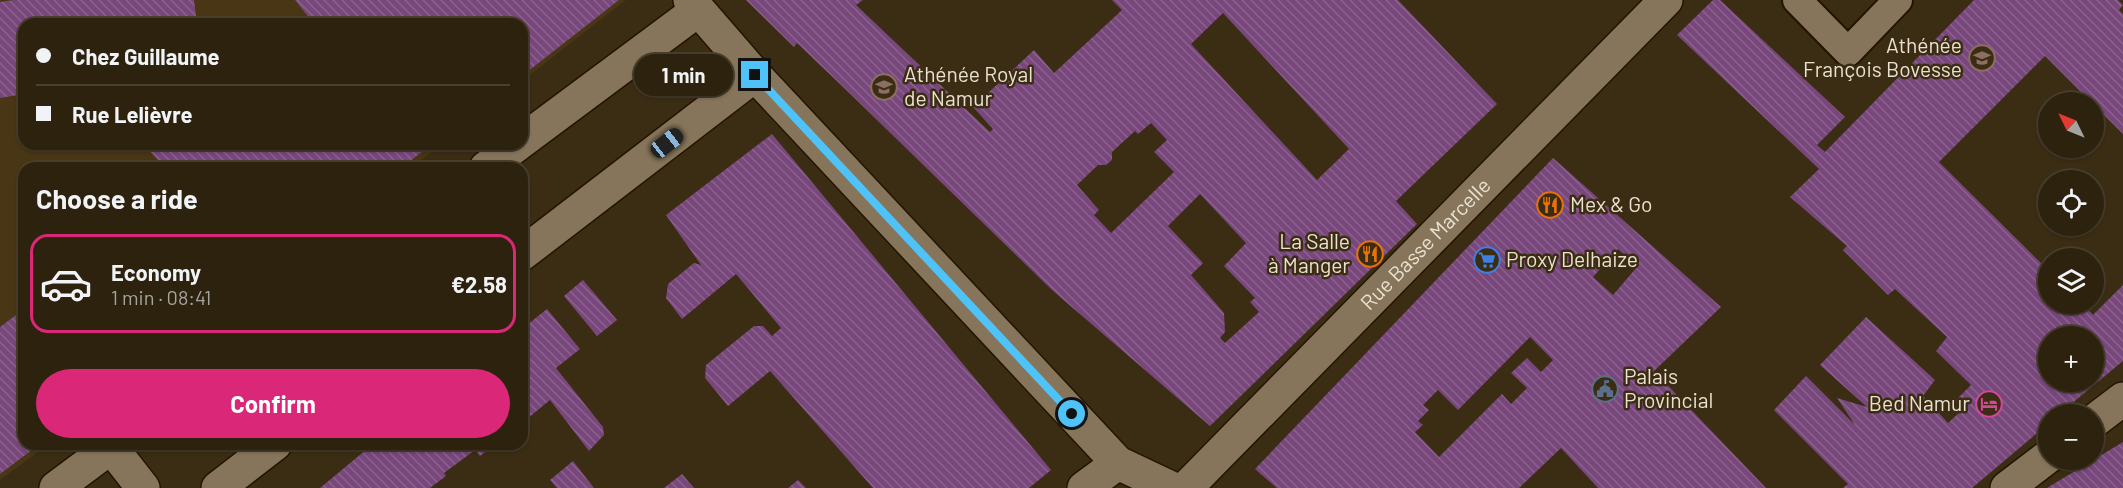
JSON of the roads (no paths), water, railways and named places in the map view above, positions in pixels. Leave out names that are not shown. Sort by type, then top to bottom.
[{"type":"street","name":"Rue Basse Marcelle","points":[[1186,488],[1666,0]]},
{"type":"street","points":[[528,136],[694,5],[755,75],[1118,463],[1171,488]]},
{"type":"street","points":[[528,249],[755,75]]},
{"type":"street","points":[[494,162],[510,150]]},
{"type":"street","points":[[2104,413],[2123,399]]},
{"type":"street","points":[[59,487],[107,450]]},
{"type":"street","points":[[116,450],[143,488]]},
{"type":"street","points":[[218,488],[267,450]]},
{"type":"street","points":[[1084,488],[1118,463]]},
{"type":"street","points":[[2007,488],[2038,464]]},
{"type":"lane","points":[[1797,0],[1848,51],[1898,0]]},
{"type":"place","name":"Athénée François Bovesse","points":[[1982,58]]},
{"type":"place","name":"Athénée Royal de Namur","points":[[884,87]]},
{"type":"place","name":"Mex & Go","points":[[1550,205]]},
{"type":"place","name":"La Salle à Manger","points":[[1370,254]]},
{"type":"place","name":"Proxy Delhaize","points":[[1487,260]]},
{"type":"place","name":"Palais Provincial","points":[[1605,389]]},
{"type":"place","name":"Bed Namur","points":[[1989,404]]}]
